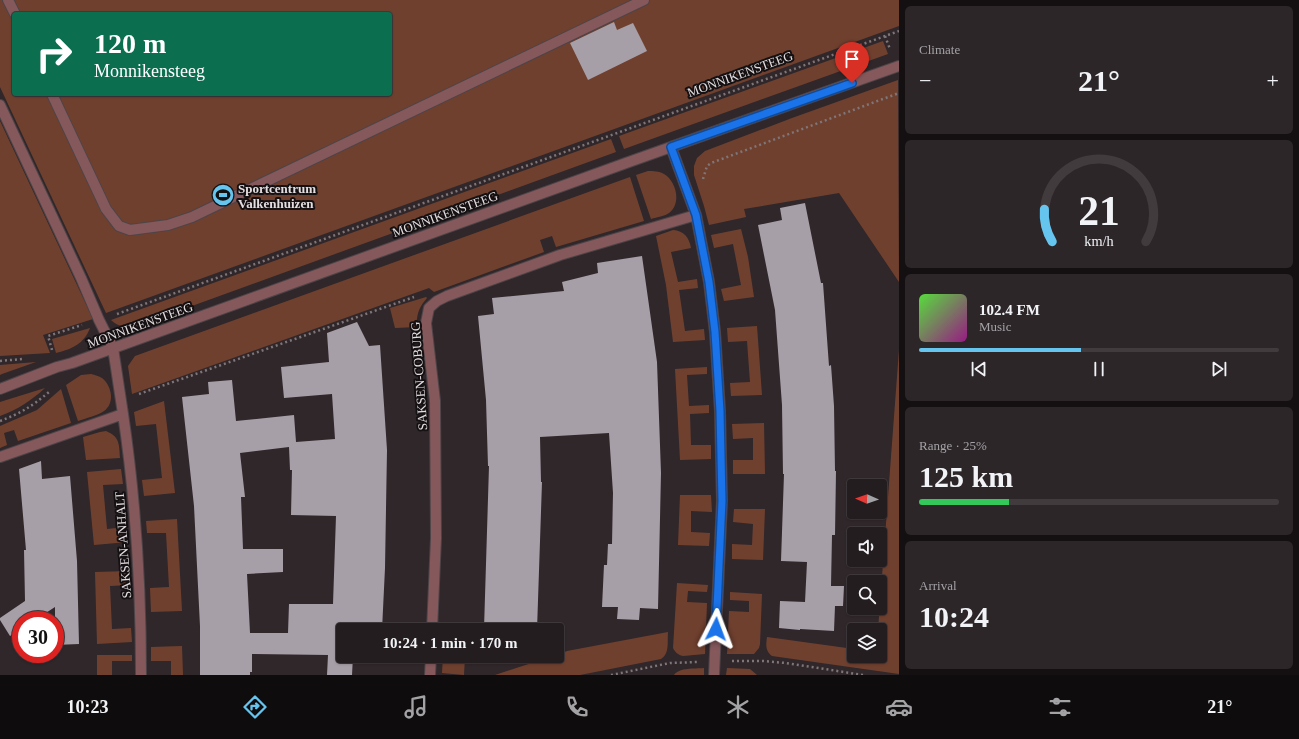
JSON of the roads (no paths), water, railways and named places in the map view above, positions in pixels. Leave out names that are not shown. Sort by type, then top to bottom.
[{"type":"street","points":[[8,0],[14,12]]},
{"type":"street","points":[[53,96],[106,209],[119,226],[130,230],[168,225],[192,217],[644,0]]},
{"type":"street","name":"MONNIKENSTEEG","points":[[0,389],[57,367],[899,66]]},
{"type":"street","name":"SAKSEN-ANHALT","points":[[0,105],[113,348],[130,460],[137,535],[141,618],[141,675]]},
{"type":"street","points":[[671,147],[696,215],[709,282],[715,332],[720,411],[722,501],[714,675]]},
{"type":"street","name":"SAKSEN-COBURG","points":[[432,623],[436,538],[435,401],[426,323],[429,308],[437,301],[447,296],[560,255],[696,215]]},
{"type":"street","points":[[0,457],[123,414]]},
{"type":"street","points":[[430,675],[431,663]]},
{"type":"place","name":"Sportcentrum Valkenhuizen","points":[[223,195]]}]
